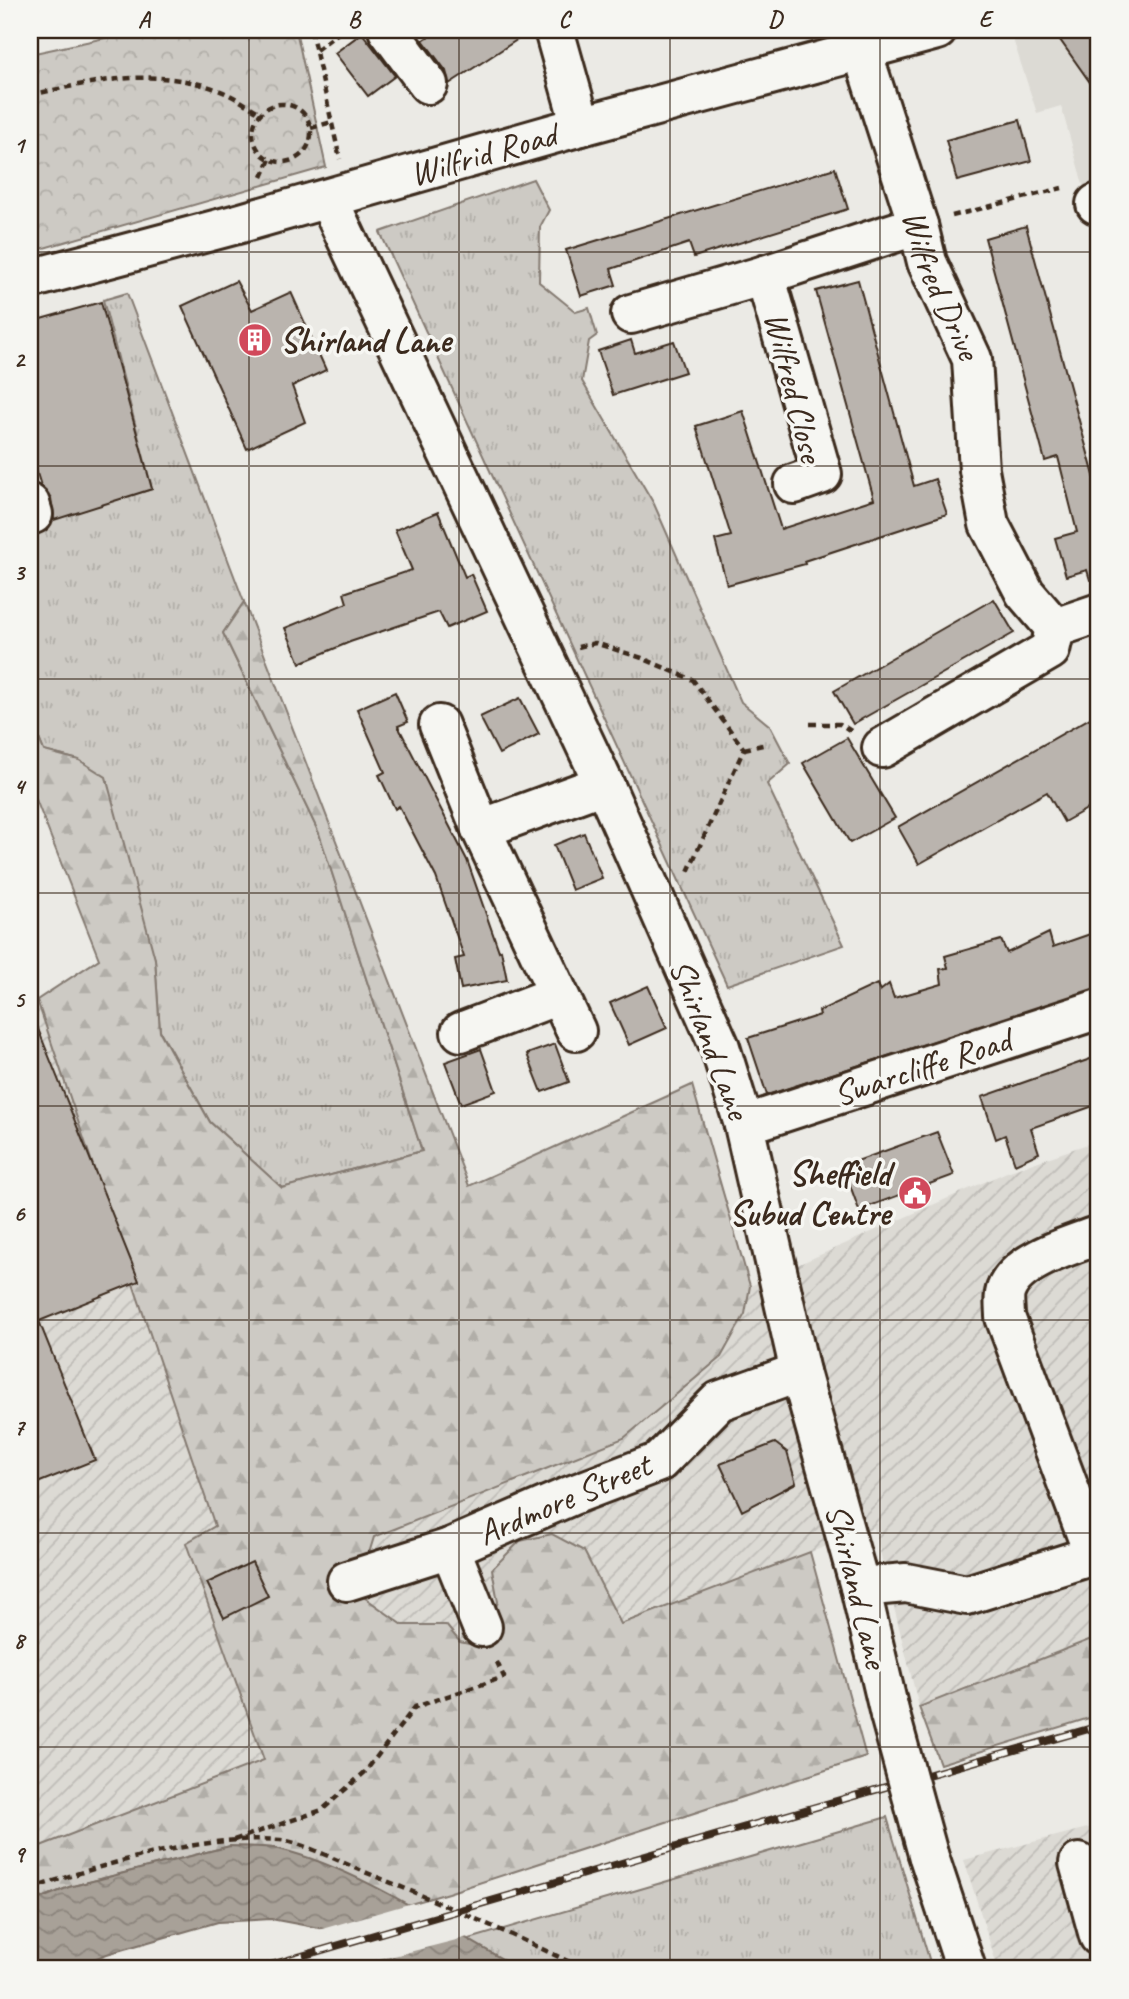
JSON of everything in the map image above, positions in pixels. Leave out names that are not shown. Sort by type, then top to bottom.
[{"type":"street","points":[[554,30],[581,126]]},
{"type":"street","name":"Wilfrid Road","points":[[30,279],[937,30]]},
{"type":"street","points":[[392,31],[428,84]]},
{"type":"street","name":"Wilfred Drive","points":[[862,51],[918,225],[927,262],[972,359],[979,470],[989,524],[1025,593],[1055,628]]},
{"type":"street","name":"Shirland Lane","points":[[338,196],[720,1047],[744,1125],[800,1372],[860,1587],[890,1715],[928,1854],[966,1969]]},
{"type":"street","name":"Wilfred Close","points":[[631,314],[765,275],[918,225]]},
{"type":"street","name":"Wilfred Close","points":[[765,275],[822,474],[794,484]]},
{"type":"street","points":[[882,748],[1050,650],[1055,628],[1099,613]]},
{"type":"street","points":[[439,725],[481,829],[576,1031]]},
{"type":"street","points":[[481,829],[604,784]]},
{"type":"street","points":[[461,1032],[558,995]]},
{"type":"street","name":"Swarcliffe Road","points":[[744,1125],[1099,1009]]},
{"type":"street","points":[[860,1587],[906,1583],[967,1595],[1094,1555],[1005,1317],[1005,1290],[1016,1275],[1049,1253],[1099,1235]]},
{"type":"street","name":"Ardmore Street","points":[[347,1581],[450,1548],[570,1496],[659,1462],[719,1401],[800,1372]]},
{"type":"street","points":[[450,1548],[482,1627]]},
{"type":"street","points":[[1079,1863],[1099,1936]]},
{"type":"path","points":[[311,30],[331,122],[338,196]]},
{"type":"path","points":[[316,51],[342,30]]},
{"type":"path","points":[[30,95],[104,80],[160,76],[218,90],[261,113]]},
{"type":"path","points":[[280,104],[291,105],[300,110],[311,128],[309,145],[299,157],[281,162],[261,153],[253,134],[255,121],[261,113],[280,104]]},
{"type":"path","points":[[311,128],[331,122]]},
{"type":"path","points":[[918,225],[1087,182],[1097,204]]},
{"type":"path","points":[[543,655],[595,643],[642,658],[693,680],[744,749]]},
{"type":"path","points":[[744,749],[767,744]]},
{"type":"path","points":[[661,914],[685,880],[744,749]]},
{"type":"path","points":[[227,1842],[322,1810],[365,1772],[415,1707],[504,1677],[482,1627]]},
{"type":"path","points":[[30,1889],[167,1850],[227,1842],[282,1840],[512,1934],[584,1969]]},
{"type":"shaded area","points":[[1010,30],[1099,30],[1099,203],[1089,206],[1061,106],[1037,113]]},
{"type":"shaded area","points":[[30,979],[216,1526],[526,1395],[750,1286],[1007,1172],[1099,1140],[1099,1636],[919,1707],[874,1528],[30,1850]]},
{"type":"shaded area","points":[[1099,1825],[1099,1969],[998,1969],[964,1860]]},
{"type":"green space","points":[[142,30],[296,30],[326,167],[30,252],[30,54]]},
{"type":"green space","points":[[533,179],[549,210],[540,227],[539,282],[576,312],[589,308],[597,335],[589,341],[582,381],[654,504],[741,702],[770,726],[790,764],[767,784],[844,945],[727,985],[380,232]]},
{"type":"green space","points":[[127,293],[244,602],[223,633],[319,833],[422,1151],[282,1188],[210,1122],[160,1031],[155,959],[79,760],[44,751],[30,717],[30,525],[152,489],[103,300]]},
{"type":"green space","points":[[244,602],[469,1186],[692,1085],[750,1286],[745,1314],[721,1357],[624,1438],[374,1537],[357,1592],[403,1625],[446,1625],[460,1642],[479,1646],[498,1602],[492,1569],[520,1541],[552,1534],[584,1551],[621,1624],[810,1552],[866,1757],[407,1905],[276,1848],[230,1846],[69,1887],[30,1903],[30,1850],[264,1760],[186,1543],[215,1526],[37,1000],[99,959],[33,792],[30,793],[30,717],[44,751],[79,760],[106,777],[155,959],[160,1032],[210,1122],[282,1188],[422,1151],[319,833],[223,633]]},
{"type":"green space","points":[[1099,1636],[1099,1715],[940,1764],[919,1707]]},
{"type":"green space","points":[[887,1817],[932,1969],[520,1969],[466,1940]]},
{"type":"green space","points":[[391,1957],[420,1969],[343,1969],[348,1968]]},
{"type":"water","points":[[230,1846],[279,1849],[341,1870],[402,1901],[520,1969],[420,1969],[335,1931],[271,1919],[218,1922],[107,1954],[68,1969],[30,1969],[30,1903],[69,1887]]},
{"type":"pier","points":[[412,1903],[468,1937],[386,1958],[334,1934],[315,1931]]},
{"type":"building","points":[[439,30],[532,30],[449,84],[446,71],[423,40]]},
{"type":"building","points":[[1053,30],[1099,30],[1099,95]]},
{"type":"building","points":[[362,33],[395,76],[368,96],[335,53]]},
{"type":"building","points":[[1020,120],[1031,161],[957,181],[946,140]]},
{"type":"building","points":[[835,168],[848,209],[694,257],[689,243],[611,269],[616,285],[581,296],[566,250]]},
{"type":"building","points":[[1026,226],[1099,494],[1099,579],[1090,580],[1087,570],[1066,576],[1055,538],[1077,532],[1058,457],[1045,461],[985,238]]},
{"type":"building","points":[[858,280],[914,486],[935,479],[947,514],[804,561],[805,564],[727,585],[715,540],[731,536],[696,426],[743,411],[781,529],[874,499],[816,291]]},
{"type":"building","name":"Shirland Lane","points":[[236,281],[252,310],[291,292],[326,370],[292,386],[305,422],[247,449],[182,306]]},
{"type":"building","points":[[101,302],[152,489],[54,520],[51,498],[41,486],[30,451],[30,322]]},
{"type":"building","points":[[631,340],[635,353],[674,341],[685,372],[613,395],[598,351]]},
{"type":"building","points":[[438,512],[465,577],[471,574],[487,611],[447,628],[439,612],[350,642],[300,663],[285,628],[347,603],[344,593],[412,570],[395,530]]},
{"type":"building","points":[[994,599],[1014,633],[853,724],[834,691]]},
{"type":"building","points":[[395,692],[408,722],[398,726],[467,860],[499,951],[501,950],[507,980],[461,989],[455,959],[464,957],[436,877],[399,806],[395,809],[379,775],[385,772],[357,709]]},
{"type":"building","points":[[520,698],[539,734],[499,754],[480,717]]},
{"type":"building","points":[[1099,713],[1099,802],[1064,822],[1047,792],[919,864],[898,827]]},
{"type":"building","points":[[847,738],[895,818],[850,843],[803,763]]},
{"type":"building","points":[[584,833],[602,878],[572,890],[554,845]]},
{"type":"building","points":[[1099,931],[1099,988],[767,1095],[748,1038],[820,1015],[819,1011],[877,984],[880,991],[889,984],[894,998],[942,984],[940,969],[948,968],[945,956],[1001,940],[1007,953],[1049,933],[1053,947]]},
{"type":"building","points":[[648,986],[667,1028],[629,1045],[610,1003]]},
{"type":"building","points":[[30,1009],[139,1281],[39,1321],[95,1460],[30,1486]]},
{"type":"building","points":[[555,1044],[569,1082],[542,1092],[527,1054]]},
{"type":"building","points":[[481,1049],[496,1091],[461,1104],[445,1062]]},
{"type":"building","points":[[1099,1056],[1099,1104],[1031,1128],[1039,1153],[1015,1164],[1005,1135],[996,1139],[982,1097]]},
{"type":"building","points":[[937,1132],[954,1175],[859,1210],[843,1166]]},
{"type":"building","points":[[775,1443],[787,1452],[796,1483],[742,1511],[720,1464]]},
{"type":"building","points":[[252,1562],[268,1596],[224,1618],[207,1583]]},
{"type":"railway","points":[[257,1969],[1099,1726]]},
{"type":"place","name":"Shirland Lane","points":[[255,340]]},
{"type":"place","name":"Sheffield Subud Centre","points":[[915,1193]]}]
